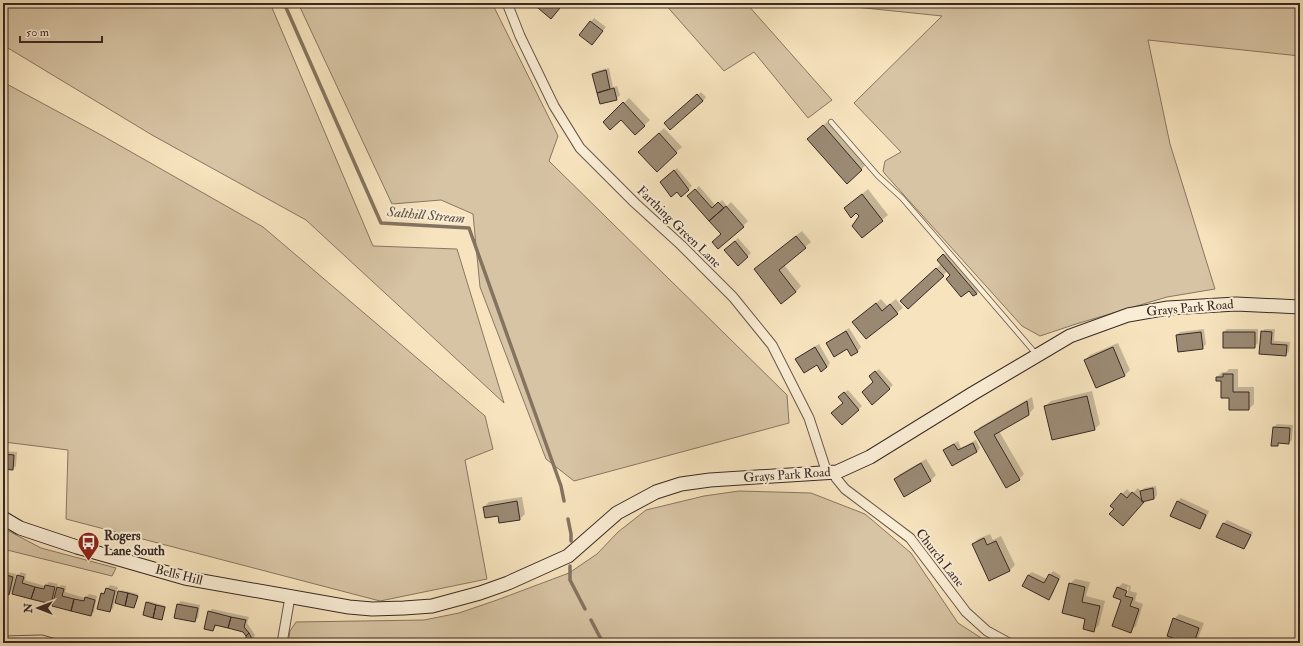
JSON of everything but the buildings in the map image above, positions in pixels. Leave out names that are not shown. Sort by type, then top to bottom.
[{"type":"main road","name":"Grays Park Road","points":[[290,597],[349,607],[404,608],[432,606],[480,593],[508,583],[568,556],[617,513],[656,492],[681,484],[710,480],[832,473],[870,457],[1070,336],[1128,315],[1168,308],[1236,304],[1300,307]]},
{"type":"main road","name":"Bells Hill","points":[[3,518],[20,528],[77,547],[185,578],[290,597]]},
{"type":"street","name":"Farthing Green Lane","points":[[507,3],[520,36],[554,106],[580,148],[635,203],[681,245],[733,298],[772,345],[809,418],[832,473]]},
{"type":"street","name":"Church Lane","points":[[832,473],[845,489],[910,538],[966,612],[987,631],[1008,643]]},
{"type":"street","points":[[282,643],[290,597]]},
{"type":"street","points":[[5,642],[42,640],[52,643]]},
{"type":"lane","points":[[831,122],[878,176],[902,198],[1037,355]]},
{"type":"shaded area","points":[[3,3],[270,3],[373,246],[457,249],[504,403],[306,220],[152,135],[3,45]]},
{"type":"shaded area","points":[[298,3],[492,3],[558,136],[549,161],[787,395],[789,423],[574,481],[546,459],[480,287],[473,214],[441,200],[392,204]]},
{"type":"shaded area","points":[[664,3],[746,3],[832,100],[808,118],[754,52],[724,71]]},
{"type":"shaded area","points":[[817,3],[1300,3],[1300,56],[1148,40],[1170,144],[1215,289],[1167,297],[1040,336],[1022,326],[885,174],[883,171],[885,161],[901,152],[854,103],[942,16]]},
{"type":"shaded area","points":[[3,82],[103,136],[263,227],[485,416],[493,449],[465,460],[487,579],[380,601],[66,519],[68,450],[4,442]]},
{"type":"shaded area","points":[[739,491],[811,493],[865,514],[911,553],[958,623],[989,643],[288,643],[290,631],[296,622],[424,620],[459,613],[569,573],[597,554],[618,532],[646,510],[704,496]]},
{"type":"shaded area","points":[[3,528],[41,548],[116,568],[112,576],[3,549]]},
{"type":"waterway","name":"Salthill Stream","points":[[284,3],[381,223],[469,228],[561,486],[564,501]]},
{"type":"waterway","name":"Salthill Stream","points":[[568,519],[571,541]]},
{"type":"waterway","name":"Salthill Stream","points":[[570,566],[570,580],[585,609]]},
{"type":"waterway","name":"Salthill Stream","points":[[591,620],[603,643]]},
{"type":"place","name":"Rogers Lane South","points":[[89,562]]}]
